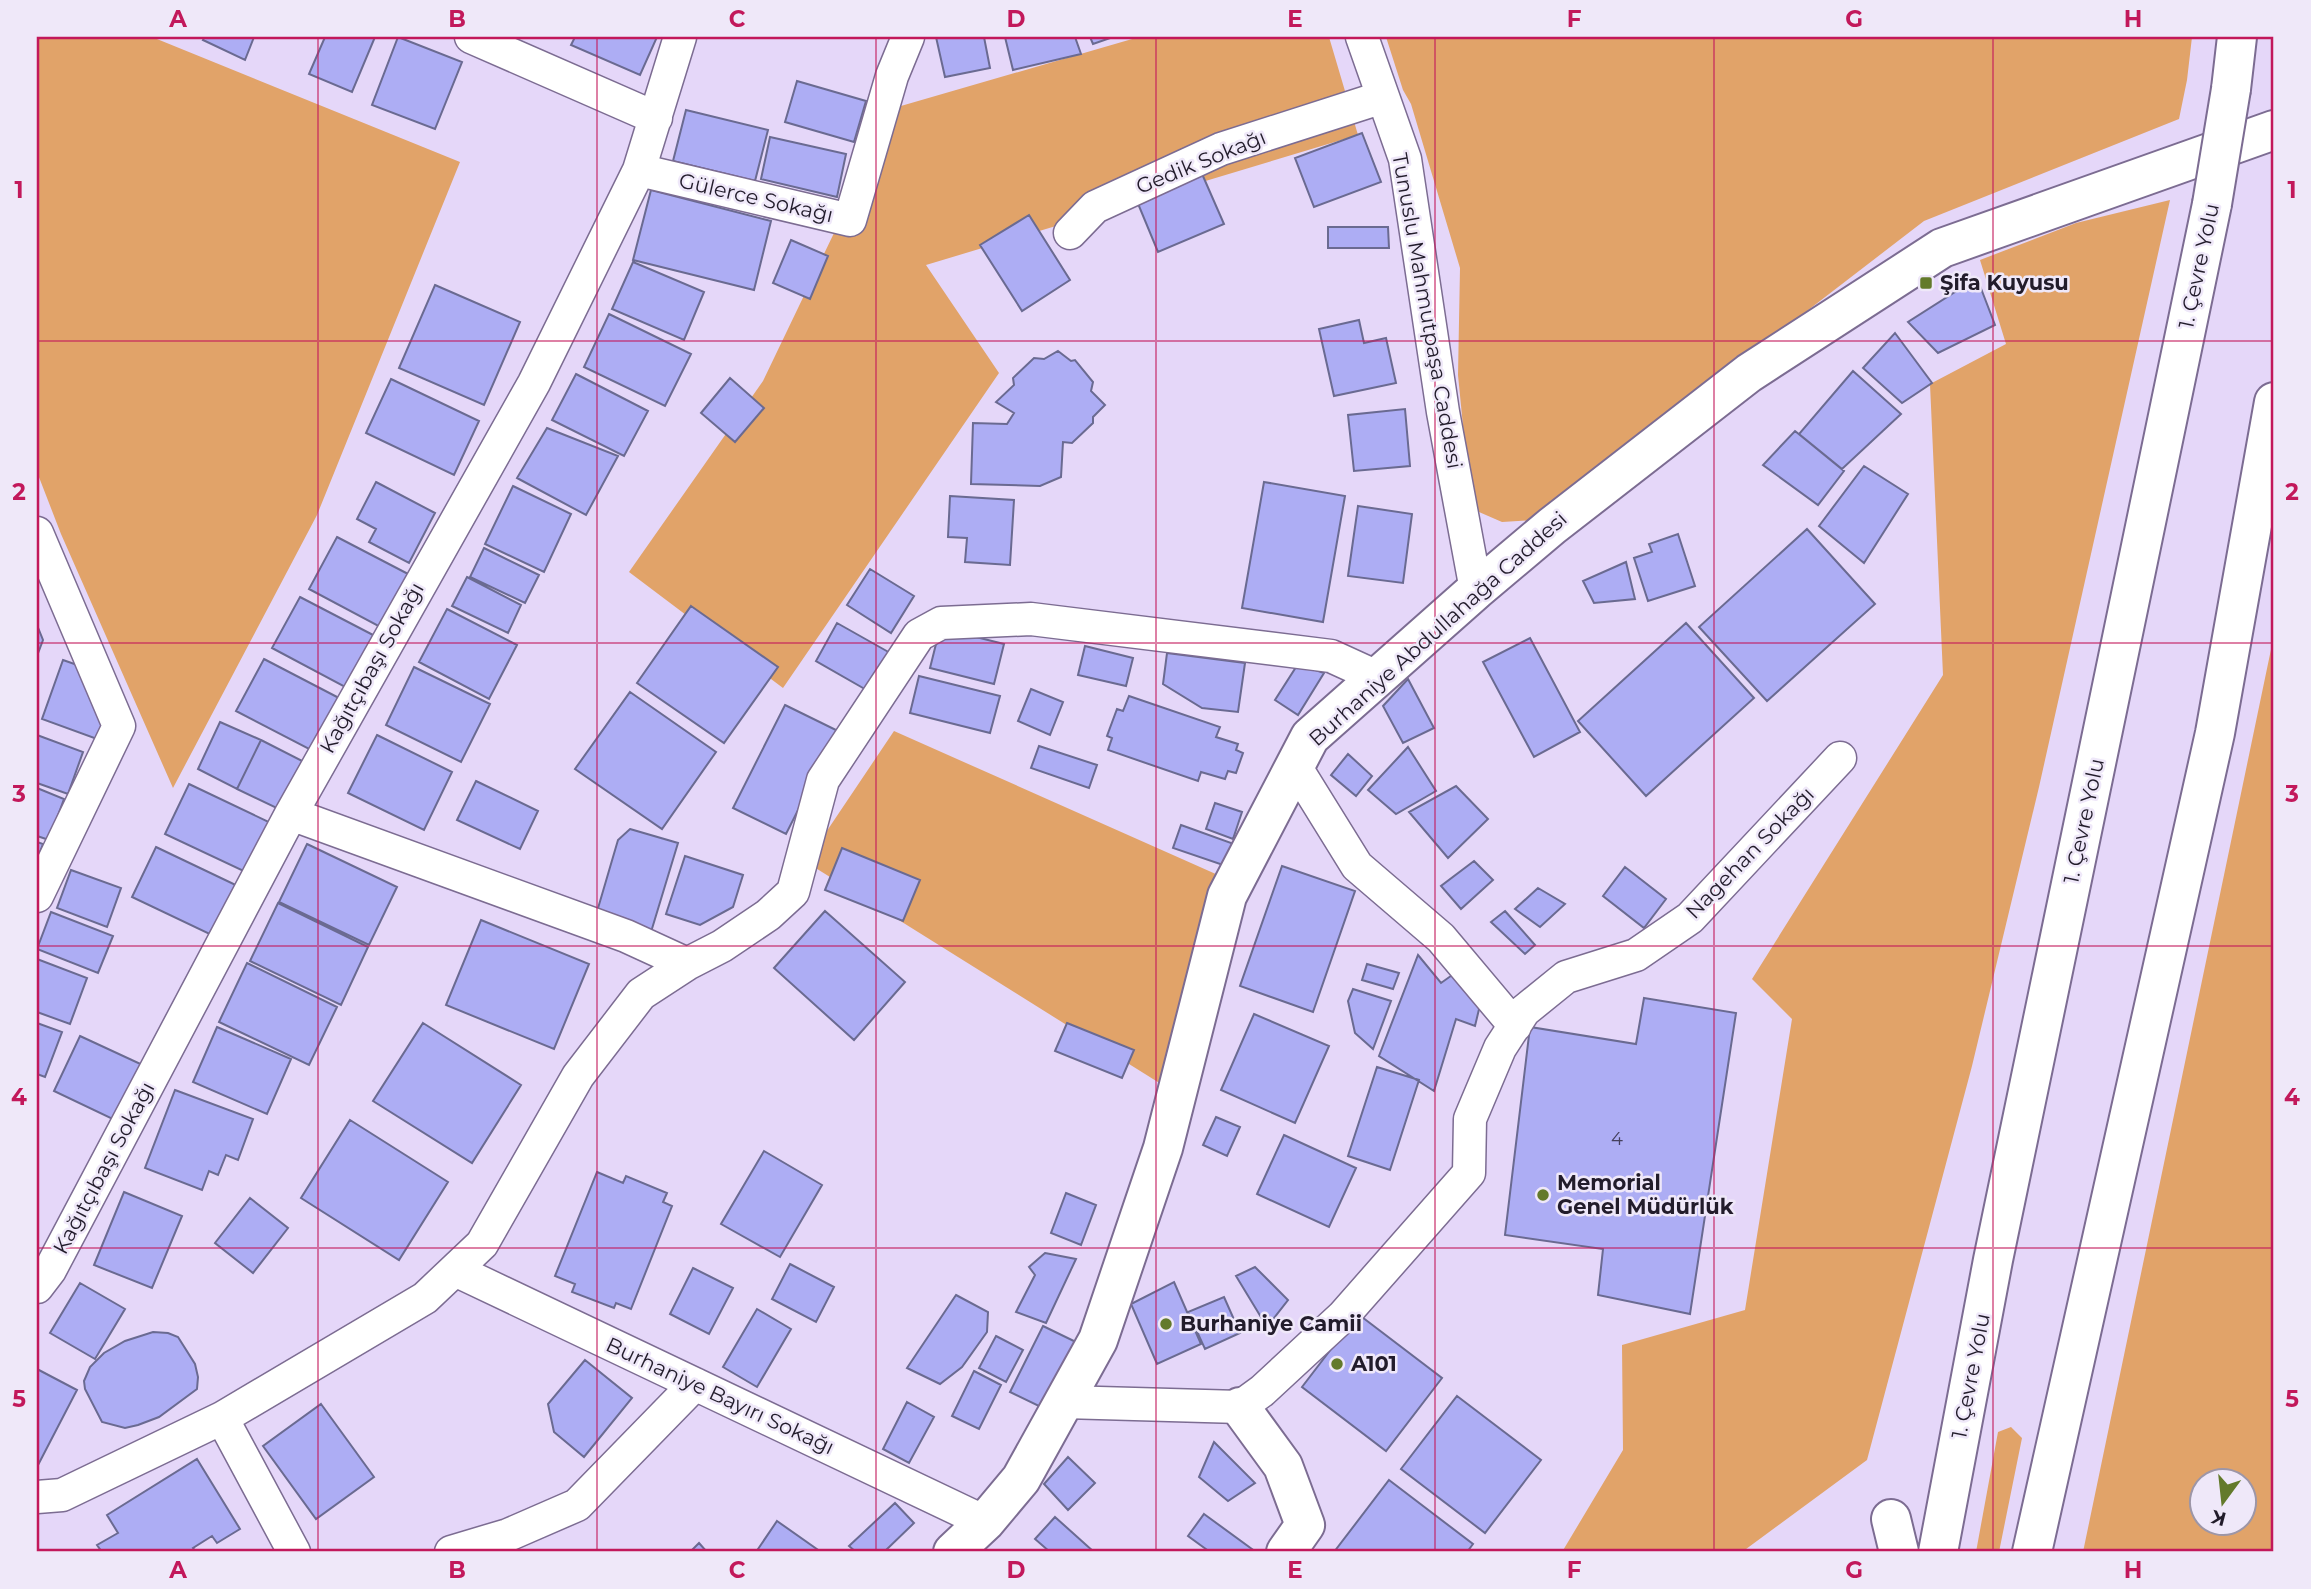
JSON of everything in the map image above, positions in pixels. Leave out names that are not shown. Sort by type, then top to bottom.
[{"type":"main road","name":"1. Çevre Yolu","points":[[1938,1552],[1993,1260],[2212,204],[2237,37]]},
{"type":"main road","name":"Burhaniye Abdullahağa Caddesi","points":[[953,1552],[985,1522],[1021,1479],[1098,1340],[1163,1149],[1227,896],[1310,737],[1552,526],[1749,373],[1942,248],[2274,130]]},
{"type":"main road","points":[[2032,1552],[2215,733],[2274,401]]},
{"type":"main road","points":[[1240,1407],[1283,1466],[1305,1525],[1286,1552]]},
{"type":"street","points":[[471,37],[656,118]]},
{"type":"street","name":"Kağıtçıbaşı Sokağı","points":[[37,1287],[50,1270],[290,814],[534,383],[639,170],[680,37]]},
{"type":"street","name":"Gülerce Sokağı","points":[[639,170],[849,220],[892,76],[908,37]]},
{"type":"street","name":"Tunuslu Mahmutpaşa Caddesi","points":[[1362,37],[1405,159],[1443,412],[1476,590]]},
{"type":"street","name":"Gedik Sokağı","points":[[1070,233],[1095,207],[1221,149],[1383,97]]},
{"type":"street","points":[[37,533],[118,726],[37,896]]},
{"type":"street","points":[[37,1497],[62,1495],[222,1418],[425,1298],[482,1244],[579,1076],[641,994],[687,964],[722,946],[759,921],[793,892],[823,780],[919,635],[942,624],[1031,619],[1331,656],[1377,677]]},
{"type":"street","name":"Nagehan Sokağı","points":[[1240,1407],[1262,1391],[1343,1316],[1469,1173],[1470,1119],[1500,1048],[1524,1011],[1566,976],[1636,955],[1690,918],[1840,758]]},
{"type":"street","points":[[1295,766],[1357,866],[1441,938],[1515,1026]]},
{"type":"street","points":[[290,814],[626,936],[687,964]]},
{"type":"street","name":"Burhaniye Bayırı Sokağı","points":[[455,1270],[985,1522]]},
{"type":"street","points":[[451,1552],[508,1535],[577,1505],[695,1384]]},
{"type":"street","points":[[1063,1402],[1240,1407]]},
{"type":"street","points":[[222,1418],[294,1552]]},
{"type":"shaded area","points":[[37,37],[152,37],[460,162],[317,515],[173,788],[61,534],[37,472]]},
{"type":"shaded area","points":[[1139,37],[1329,37],[1358,135],[926,265],[999,373],[783,688],[629,572],[763,381],[894,108]]},
{"type":"shaded area","points":[[1386,37],[2192,37],[2179,119],[1924,221],[1535,520],[1502,522],[1479,512],[1470,497],[1458,375],[1460,268],[1411,104],[1403,90]]},
{"type":"shaded area","points":[[2170,200],[2039,787],[1972,1066],[1867,1460],[1742,1552],[1562,1552],[1623,1450],[1622,1345],[1745,1310],[1792,1019],[1752,979],[1943,675],[1930,384],[2006,344],[1980,260],[2076,223]]},
{"type":"shaded area","points":[[2274,635],[2274,1552],[2083,1552]]},
{"type":"shaded area","points":[[894,731],[1218,875],[1161,1084],[806,862]]},
{"type":"shaded area","points":[[2011,1427],[2022,1438],[1999,1552],[1976,1552],[1998,1432]]},
{"type":"building","points":[[205,37],[254,37],[245,60],[203,40]]},
{"type":"building","points":[[325,37],[375,37],[352,92],[309,74]]},
{"type":"building","points":[[398,37],[462,62],[435,129],[372,105]]},
{"type":"building","points":[[575,37],[657,37],[640,75],[571,45]]},
{"type":"building","points":[[936,37],[984,37],[990,68],[945,77]]},
{"type":"building","points":[[1005,37],[1075,37],[1081,54],[1013,70]]},
{"type":"building","points":[[1090,37],[1113,37],[1093,44]]},
{"type":"building","points":[[797,81],[866,101],[854,142],[785,122]]},
{"type":"building","points":[[686,110],[768,130],[755,181],[673,161]]},
{"type":"building","points":[[1362,133],[1381,182],[1314,207],[1295,158]]},
{"type":"building","points":[[770,137],[846,154],[837,197],[761,179]]},
{"type":"building","points":[[1199,167],[1224,224],[1158,252],[1134,194]]},
{"type":"building","points":[[651,190],[771,221],[754,290],[633,260]]},
{"type":"building","points":[[1029,215],[1070,280],[1022,311],[980,245]]},
{"type":"building","points":[[1328,227],[1388,227],[1389,248],[1328,248]]},
{"type":"building","points":[[791,240],[828,256],[810,299],[773,283]]},
{"type":"building","points":[[633,262],[704,292],[684,340],[612,309]]},
{"type":"building","points":[[1977,278],[1995,325],[1938,353],[1908,322]]},
{"type":"building","points":[[435,285],[520,322],[484,405],[399,368]]},
{"type":"building","points":[[609,314],[691,354],[665,406],[584,367]]},
{"type":"building","points":[[1359,320],[1364,343],[1386,338],[1396,383],[1334,396],[1319,329]]},
{"type":"building","points":[[1895,333],[1932,383],[1902,403],[1863,368]]},
{"type":"building","points":[[1058,351],[1071,361],[1075,360],[1093,382],[1091,391],[1105,405],[1093,417],[1093,423],[1072,443],[1063,442],[1061,477],[1040,486],[971,484],[973,423],[1007,424],[1014,413],[996,402],[1014,385],[1013,378],[1034,358],[1044,359]]},
{"type":"building","points":[[1853,371],[1901,414],[1842,469],[1799,434]]},
{"type":"building","points":[[576,374],[648,411],[624,456],[552,420]]},
{"type":"building","points":[[730,378],[764,408],[735,442],[701,413]]},
{"type":"building","points":[[391,379],[479,421],[454,475],[366,433]]},
{"type":"building","points":[[1405,409],[1410,466],[1354,471],[1348,415]]},
{"type":"building","points":[[547,428],[618,456],[586,515],[517,478]]},
{"type":"building","points":[[1795,431],[1844,471],[1818,505],[1763,465]]},
{"type":"building","points":[[1864,466],[1908,494],[1864,563],[1819,526]]},
{"type":"building","points":[[376,482],[435,513],[409,563],[369,542],[376,529],[357,519]]},
{"type":"building","points":[[1264,482],[1345,496],[1323,622],[1242,608]]},
{"type":"building","points":[[513,486],[571,514],[544,572],[485,544]]},
{"type":"building","points":[[950,496],[1014,500],[1010,565],[965,562],[967,538],[948,537]]},
{"type":"building","points":[[1358,506],[1412,514],[1403,583],[1348,576]]},
{"type":"building","points":[[1807,529],[1875,604],[1767,701],[1699,627]]},
{"type":"building","points":[[1678,534],[1695,586],[1648,601],[1634,558],[1652,552],[1649,544]]},
{"type":"building","points":[[337,537],[412,576],[384,629],[309,589]]},
{"type":"building","points":[[484,548],[539,575],[525,603],[470,577]]},
{"type":"building","points":[[1626,562],[1635,599],[1594,603],[1583,581]]},
{"type":"building","points":[[870,569],[914,596],[891,633],[847,605]]},
{"type":"building","points":[[467,577],[521,605],[508,633],[452,606]]},
{"type":"building","points":[[300,597],[375,636],[347,688],[272,648]]},
{"type":"building","points":[[691,606],[778,667],[724,743],[637,683]]},
{"type":"building","points":[[447,609],[517,645],[489,699],[419,662]]},
{"type":"building","points":[[837,623],[892,654],[870,692],[816,661]]},
{"type":"building","points":[[1686,623],[1754,698],[1646,796],[1578,721]]},
{"type":"building","points":[[37,625],[43,640],[37,656]]},
{"type":"building","points":[[940,628],[1004,644],[994,684],[930,668]]},
{"type":"building","points":[[1530,638],[1580,732],[1534,757],[1483,662]]},
{"type":"building","points":[[1085,646],[1133,658],[1126,686],[1078,675]]},
{"type":"building","points":[[1167,653],[1245,663],[1238,712],[1202,708],[1163,684]]},
{"type":"building","points":[[264,659],[339,698],[311,750],[236,711]]},
{"type":"building","points":[[63,660],[86,668],[104,719],[97,739],[42,719]]},
{"type":"building","points":[[1298,664],[1324,673],[1298,715],[1275,700]]},
{"type":"building","points":[[414,667],[490,704],[461,762],[386,725]]},
{"type":"building","points":[[919,676],[1000,696],[990,733],[910,713]]},
{"type":"building","points":[[1408,679],[1434,728],[1403,743],[1383,706]]},
{"type":"building","points":[[1031,689],[1063,702],[1050,735],[1018,721]]},
{"type":"building","points":[[630,692],[716,752],[662,829],[575,769]]},
{"type":"building","points":[[1129,696],[1220,727],[1216,737],[1238,744],[1236,750],[1243,753],[1236,773],[1228,771],[1225,779],[1201,772],[1198,781],[1108,750],[1112,738],[1107,736],[1117,709],[1123,711]]},
{"type":"building","points":[[785,705],[838,731],[786,834],[733,808]]},
{"type":"building","points":[[220,722],[261,740],[237,789],[198,769]]},
{"type":"building","points":[[37,735],[83,752],[68,794],[37,783]]},
{"type":"building","points":[[377,735],[452,772],[424,830],[348,793]]},
{"type":"building","points":[[261,740],[308,764],[285,812],[237,789]]},
{"type":"building","points":[[1039,746],[1097,765],[1089,788],[1031,768]]},
{"type":"building","points":[[1408,747],[1436,791],[1396,814],[1368,790]]},
{"type":"building","points":[[1348,754],[1372,776],[1356,796],[1331,775]]},
{"type":"building","points":[[476,781],[538,811],[520,849],[457,820]]},
{"type":"building","points":[[189,784],[275,825],[252,875],[165,834]]},
{"type":"building","points":[[1456,786],[1488,819],[1448,858],[1409,812]]},
{"type":"building","points":[[37,788],[64,799],[49,840],[37,836]]},
{"type":"building","points":[[1215,803],[1242,812],[1233,839],[1206,829]]},
{"type":"building","points":[[1181,825],[1234,844],[1226,866],[1173,848]]},
{"type":"building","points":[[630,829],[678,843],[651,932],[596,915],[618,840]]},
{"type":"building","points":[[37,842],[43,844],[37,860]]},
{"type":"building","points":[[307,844],[397,887],[369,945],[279,902]]},
{"type":"building","points":[[156,847],[242,888],[218,938],[132,897]]},
{"type":"building","points":[[842,848],[920,880],[903,921],[825,890]]},
{"type":"building","points":[[685,856],[743,875],[733,907],[700,925],[666,914]]},
{"type":"building","points":[[1474,861],[1493,880],[1461,909],[1441,886]]},
{"type":"building","points":[[1282,866],[1355,891],[1313,1012],[1240,986]]},
{"type":"building","points":[[1625,867],[1666,899],[1644,928],[1603,896]]},
{"type":"building","points":[[71,870],[121,888],[107,927],[57,908]]},
{"type":"building","points":[[1538,888],[1565,904],[1540,927],[1515,909]]},
{"type":"building","points":[[278,903],[368,947],[341,1005],[250,961]]},
{"type":"building","points":[[825,911],[905,982],[854,1040],[774,968]]},
{"type":"building","points":[[1505,911],[1535,945],[1525,954],[1491,922]]},
{"type":"building","points":[[51,912],[113,936],[98,973],[37,949]]},
{"type":"building","points":[[481,920],[589,964],[554,1049],[446,1005]]},
{"type":"building","points":[[1418,955],[1441,983],[1455,973],[1480,1005],[1475,1026],[1456,1019],[1434,1091],[1379,1056]]},
{"type":"building","points":[[37,959],[87,978],[70,1024],[37,1012]]},
{"type":"building","points":[[247,963],[337,1007],[309,1065],[219,1022]]},
{"type":"building","points":[[1367,964],[1399,973],[1393,989],[1362,980]]},
{"type":"building","points":[[1353,989],[1391,1001],[1373,1049],[1355,1033],[1348,1001]]},
{"type":"building","points":[[1644,998],[1736,1013],[1690,1314],[1598,1295],[1603,1249],[1505,1235],[1530,1027],[1636,1044]]},
{"type":"building","points":[[1254,1014],[1329,1046],[1295,1123],[1221,1090]]},
{"type":"building","points":[[37,1023],[62,1032],[45,1077],[37,1074]]},
{"type":"building","points":[[423,1023],[521,1085],[472,1163],[373,1101]]},
{"type":"building","points":[[1067,1023],[1134,1050],[1122,1078],[1055,1051]]},
{"type":"building","points":[[217,1027],[291,1059],[267,1114],[193,1082]]},
{"type":"building","points":[[80,1036],[147,1067],[121,1123],[54,1091]]},
{"type":"building","points":[[1377,1067],[1419,1080],[1390,1170],[1348,1156]]},
{"type":"building","points":[[175,1090],[253,1119],[238,1160],[226,1155],[218,1175],[209,1171],[202,1190],[145,1168]]},
{"type":"building","points":[[1216,1117],[1240,1127],[1227,1156],[1203,1145]]},
{"type":"building","points":[[350,1120],[448,1182],[399,1260],[301,1198]]},
{"type":"building","points":[[1284,1135],[1356,1168],[1329,1227],[1257,1194]]},
{"type":"building","points":[[764,1151],[822,1185],[780,1257],[721,1224]]},
{"type":"building","points":[[597,1172],[623,1183],[626,1176],[667,1193],[663,1202],[672,1206],[631,1309],[616,1303],[614,1308],[572,1292],[575,1284],[555,1276]]},
{"type":"building","points":[[124,1192],[182,1216],[152,1288],[94,1265]]},
{"type":"building","points":[[1066,1193],[1096,1205],[1081,1245],[1051,1233]]},
{"type":"building","points":[[250,1198],[288,1228],[253,1273],[215,1243]]},
{"type":"building","points":[[1045,1253],[1076,1259],[1046,1323],[1016,1312],[1035,1275],[1029,1267]]},
{"type":"building","points":[[790,1264],[834,1287],[816,1322],[772,1299]]},
{"type":"building","points":[[1255,1267],[1288,1300],[1267,1327],[1236,1276]]},
{"type":"building","points":[[693,1268],[733,1288],[709,1334],[670,1314]]},
{"type":"building","name":"Burhaniye Camii","points":[[1174,1282],[1201,1344],[1157,1364],[1131,1304]]},
{"type":"building","points":[[80,1283],[125,1309],[95,1359],[50,1333]]},
{"type":"building","points":[[956,1295],[988,1312],[987,1332],[962,1367],[940,1384],[907,1368]]},
{"type":"building","points":[[1224,1297],[1240,1333],[1205,1349],[1188,1312]]},
{"type":"building","points":[[757,1309],[791,1329],[757,1387],[723,1367]]},
{"type":"building","points":[[1358,1314],[1442,1378],[1386,1451],[1302,1387]]},
{"type":"building","points":[[1043,1326],[1078,1343],[1045,1409],[1010,1392]]},
{"type":"building","points":[[153,1332],[178,1337],[195,1364],[197,1389],[159,1417],[138,1425],[125,1428],[102,1422],[85,1389],[84,1381],[90,1367],[104,1353],[125,1341]]},
{"type":"building","points":[[996,1336],[1023,1350],[1006,1382],[979,1368]]},
{"type":"building","points":[[585,1360],[632,1398],[584,1457],[554,1432],[548,1404]]},
{"type":"building","points":[[37,1369],[77,1390],[37,1467]]},
{"type":"building","points":[[974,1371],[1001,1385],[979,1429],[952,1416]]},
{"type":"building","points":[[1457,1396],[1541,1460],[1485,1533],[1401,1469]]},
{"type":"building","points":[[907,1402],[934,1417],[909,1463],[883,1449]]},
{"type":"building","points":[[321,1404],[374,1477],[316,1519],[263,1446]]},
{"type":"building","points":[[1214,1442],[1255,1483],[1228,1501],[1199,1477]]},
{"type":"building","points":[[1068,1457],[1095,1483],[1068,1510],[1044,1484]]},
{"type":"building","points":[[197,1459],[240,1529],[217,1543],[212,1536],[193,1548],[196,1552],[102,1552],[97,1545],[118,1533],[107,1515]]},
{"type":"building","points":[[1389,1480],[1473,1544],[1467,1552],[1334,1552]]},
{"type":"building","points":[[895,1503],[914,1523],[884,1552],[856,1552],[849,1546]]},
{"type":"building","points":[[1204,1514],[1256,1552],[1210,1552],[1188,1536]]},
{"type":"building","points":[[1055,1517],[1094,1552],[1050,1552],[1035,1539]]},
{"type":"building","points":[[777,1521],[821,1552],[756,1552]]},
{"type":"building","points":[[699,1543],[707,1552],[690,1552]]},
{"type":"place","name":"Şifa Kuyusu","points":[[1926,283]]},
{"type":"place","name":"Memorial Genel Müdürlük","points":[[1543,1195]]},
{"type":"place","name":"Burhaniye Camii","points":[[1166,1324]]},
{"type":"place","name":"A101","points":[[1337,1364]]}]
